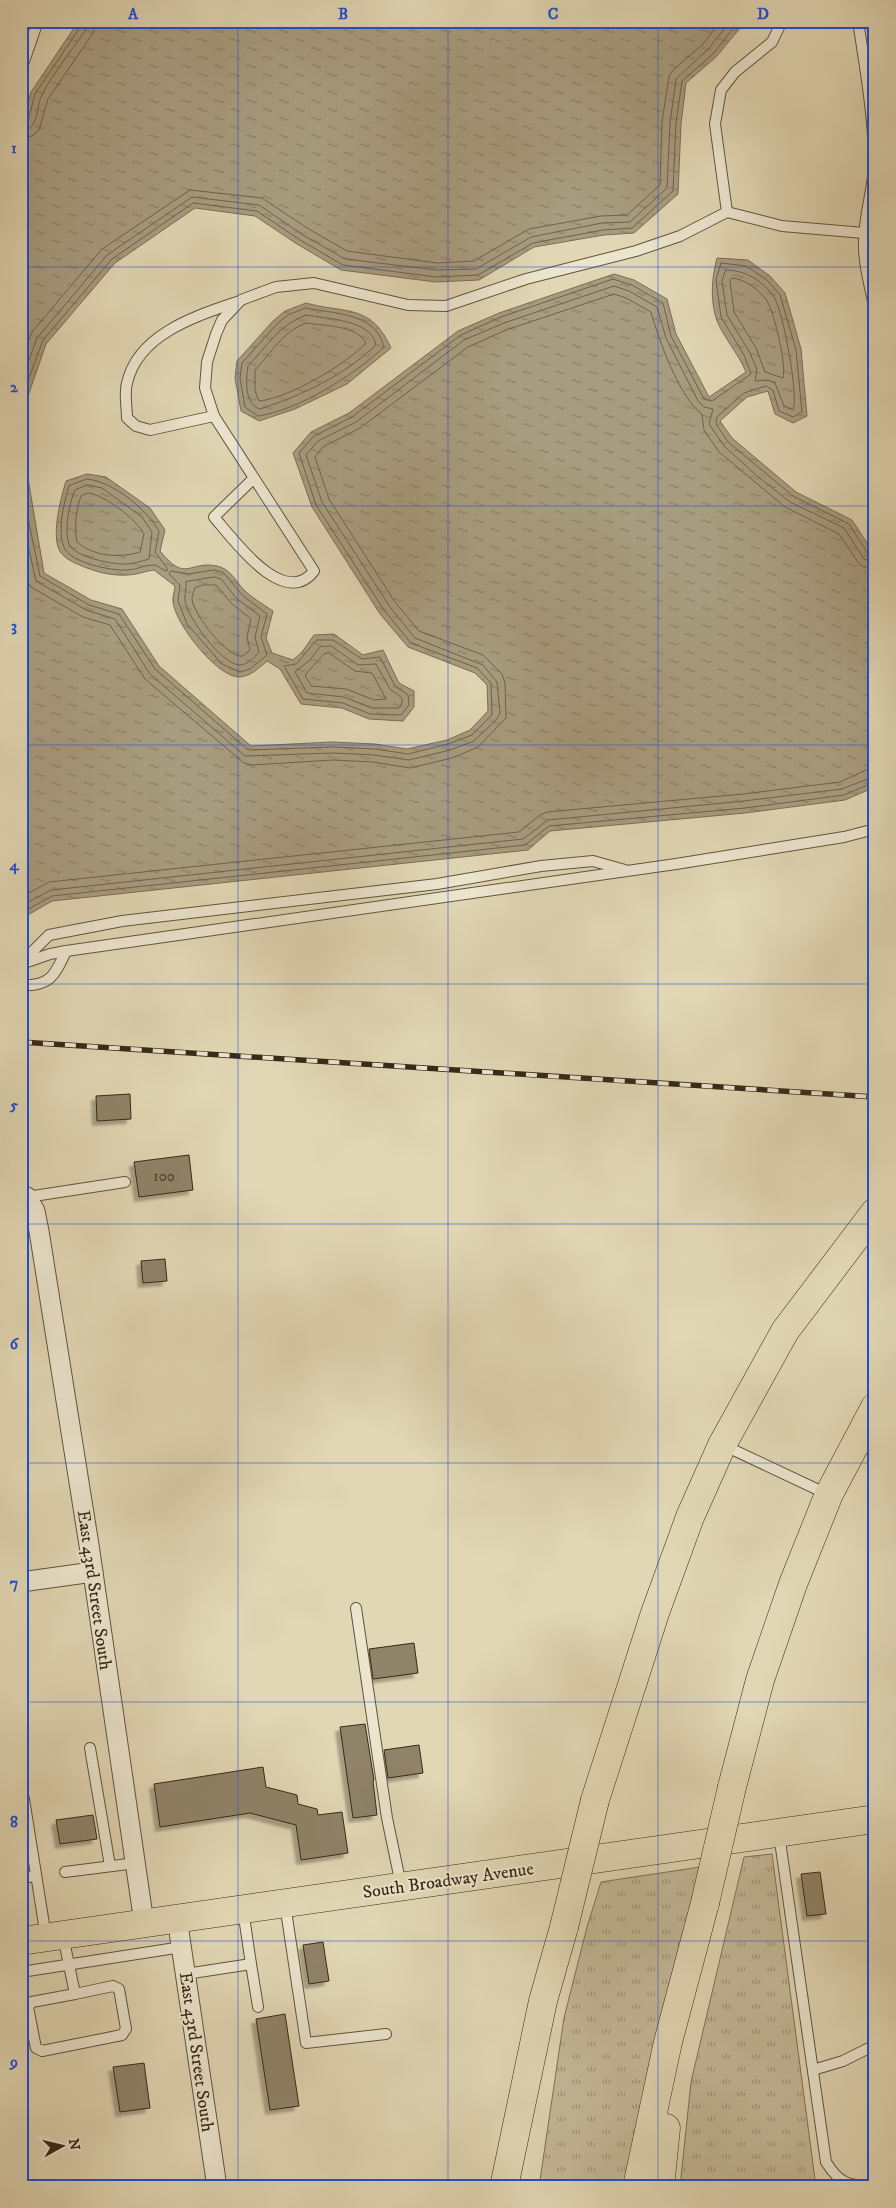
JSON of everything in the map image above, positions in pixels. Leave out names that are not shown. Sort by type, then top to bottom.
[{"type":"main road","points":[[504,2187],[542,2001],[564,1927],[595,1800],[655,1613],[690,1517],[722,1444],[784,1331],[875,1212]]},
{"type":"main road","points":[[637,2187],[668,2042],[760,1680],[793,1584],[829,1494],[875,1407]]},
{"type":"main road","name":"South Broadway Avenue","points":[[43,1938],[144,1922],[875,1819]]},
{"type":"main road","points":[[660,2187],[664,2137],[704,1903]]},
{"type":"main road","points":[[523,2187],[542,2001]]},
{"type":"street","name":"East 43rd Street South","points":[[24,1196],[35,1210],[93,1572],[144,1922]]},
{"type":"street","points":[[21,1582],[93,1572]]},
{"type":"street","name":"East 43rd Street South","points":[[177,1918],[217,2187]]},
{"type":"lane","points":[[21,70],[38,21]]},
{"type":"lane","points":[[727,212],[715,124],[721,90],[735,72],[772,42],[782,21]]},
{"type":"lane","points":[[858,21],[870,98],[874,159],[872,192],[864,233],[864,243],[875,312]]},
{"type":"lane","points":[[214,416],[150,430],[136,426],[127,418],[126,384],[138,358],[159,336],[200,315],[276,287],[314,283],[408,305],[446,306],[526,279],[636,251],[680,236],[727,212],[782,226],[864,233]]},
{"type":"lane","points":[[241,300],[222,320],[207,362],[205,388],[214,416],[254,478],[314,571],[308,580],[300,583],[286,581],[264,572],[214,517],[254,478]]},
{"type":"lane","points":[[21,964],[50,954],[66,951],[629,871],[844,837],[875,829]]},
{"type":"lane","points":[[21,964],[49,935],[122,921],[437,884],[541,866],[593,861],[629,871]]},
{"type":"lane","points":[[21,985],[44,984],[55,972],[66,951]]},
{"type":"lane","points":[[24,1196],[125,1182]]},
{"type":"lane","points":[[722,1444],[829,1494]]},
{"type":"lane","points":[[356,1608],[387,1818],[402,1886]]},
{"type":"lane","points":[[90,1748],[110,1866]]},
{"type":"lane","points":[[21,1799],[24,1799],[43,1938],[69,1965],[75,1994]]},
{"type":"lane","points":[[778,1832],[826,2162],[836,2178],[854,2185],[875,2187]]},
{"type":"lane","points":[[65,1872],[136,1863]]},
{"type":"lane","points":[[21,1878],[36,1876]]},
{"type":"lane","points":[[285,1903],[306,2043],[386,2034]]},
{"type":"lane","points":[[242,1909],[258,2007]]},
{"type":"lane","points":[[21,1954],[23,1972],[182,1946]]},
{"type":"lane","points":[[186,1974],[251,1964]]},
{"type":"lane","points":[[113,1986],[119,1989],[126,2029],[122,2035],[42,2051],[36,2048],[28,2007],[32,2002],[75,1994],[113,1986]]},
{"type":"lane","points":[[812,2070],[843,2061],[875,2045]]},
{"type":"green space","points":[[772,1854],[816,2187],[680,2187],[691,2082],[744,1857]]},
{"type":"green space","points":[[700,1867],[625,2187],[539,2187],[564,2018],[587,1927],[601,1882]]},
{"type":"water","points":[[746,21],[716,57],[686,83],[681,124],[678,194],[634,233],[604,235],[534,247],[479,280],[436,282],[341,270],[255,216],[195,208],[115,263],[46,344],[28,396],[24,455],[44,573],[91,600],[122,609],[159,666],[251,746],[332,742],[375,744],[407,749],[447,740],[470,730],[488,711],[487,685],[475,673],[408,647],[380,614],[312,507],[293,453],[311,432],[349,413],[458,331],[499,313],[614,274],[634,280],[667,299],[676,334],[709,397],[746,372],[722,332],[716,318],[712,288],[717,258],[748,260],[770,276],[785,293],[801,349],[807,416],[793,423],[775,414],[768,391],[747,397],[720,421],[732,438],[796,492],[852,520],[875,555],[875,787],[845,800],[745,813],[550,831],[528,850],[52,901],[21,919],[21,128],[31,92],[78,22]]},
{"type":"water","points":[[306,303],[345,310],[366,317],[375,324],[391,348],[347,384],[295,409],[259,421],[241,411],[235,378],[237,361],[273,321],[285,311]]},
{"type":"water","points":[[87,474],[106,477],[150,508],[165,530],[160,551],[169,561],[182,569],[207,565],[222,568],[230,573],[248,594],[273,611],[266,638],[272,653],[293,660],[302,652],[314,635],[334,634],[363,655],[383,650],[399,683],[414,691],[414,707],[403,721],[369,719],[342,708],[301,704],[280,669],[267,661],[258,669],[240,677],[220,669],[199,648],[181,623],[173,602],[175,586],[154,570],[131,575],[107,574],[76,564],[61,553],[56,538],[56,528],[66,481]]},
{"type":"building","points":[[130,1094],[131,1119],[97,1121],[96,1096]]},
{"type":"building","points":[[189,1155],[193,1190],[139,1197],[134,1162]]},
{"type":"building","points":[[165,1259],[167,1281],[143,1283],[141,1261]]},
{"type":"building","points":[[414,1643],[418,1673],[373,1679],[369,1649]]},
{"type":"building","points":[[365,1724],[374,1780],[377,1815],[353,1818],[340,1727]]},
{"type":"building","points":[[419,1745],[423,1773],[388,1778],[384,1750]]},
{"type":"building","points":[[263,1767],[266,1787],[297,1795],[298,1804],[317,1809],[318,1815],[342,1812],[348,1853],[301,1860],[296,1825],[250,1813],[160,1827],[154,1784]]},
{"type":"building","points":[[93,1815],[97,1839],[60,1844],[56,1820]]},
{"type":"building","points":[[820,1872],[826,1914],[807,1916],[801,1874]]},
{"type":"building","points":[[323,1942],[329,1981],[309,1984],[303,1945]]},
{"type":"building","points":[[285,2014],[299,2106],[270,2110],[256,2019]]},
{"type":"building","points":[[144,2063],[150,2108],[120,2112],[113,2067]]},
{"type":"railway","points":[[21,1042],[875,1097]]}]
